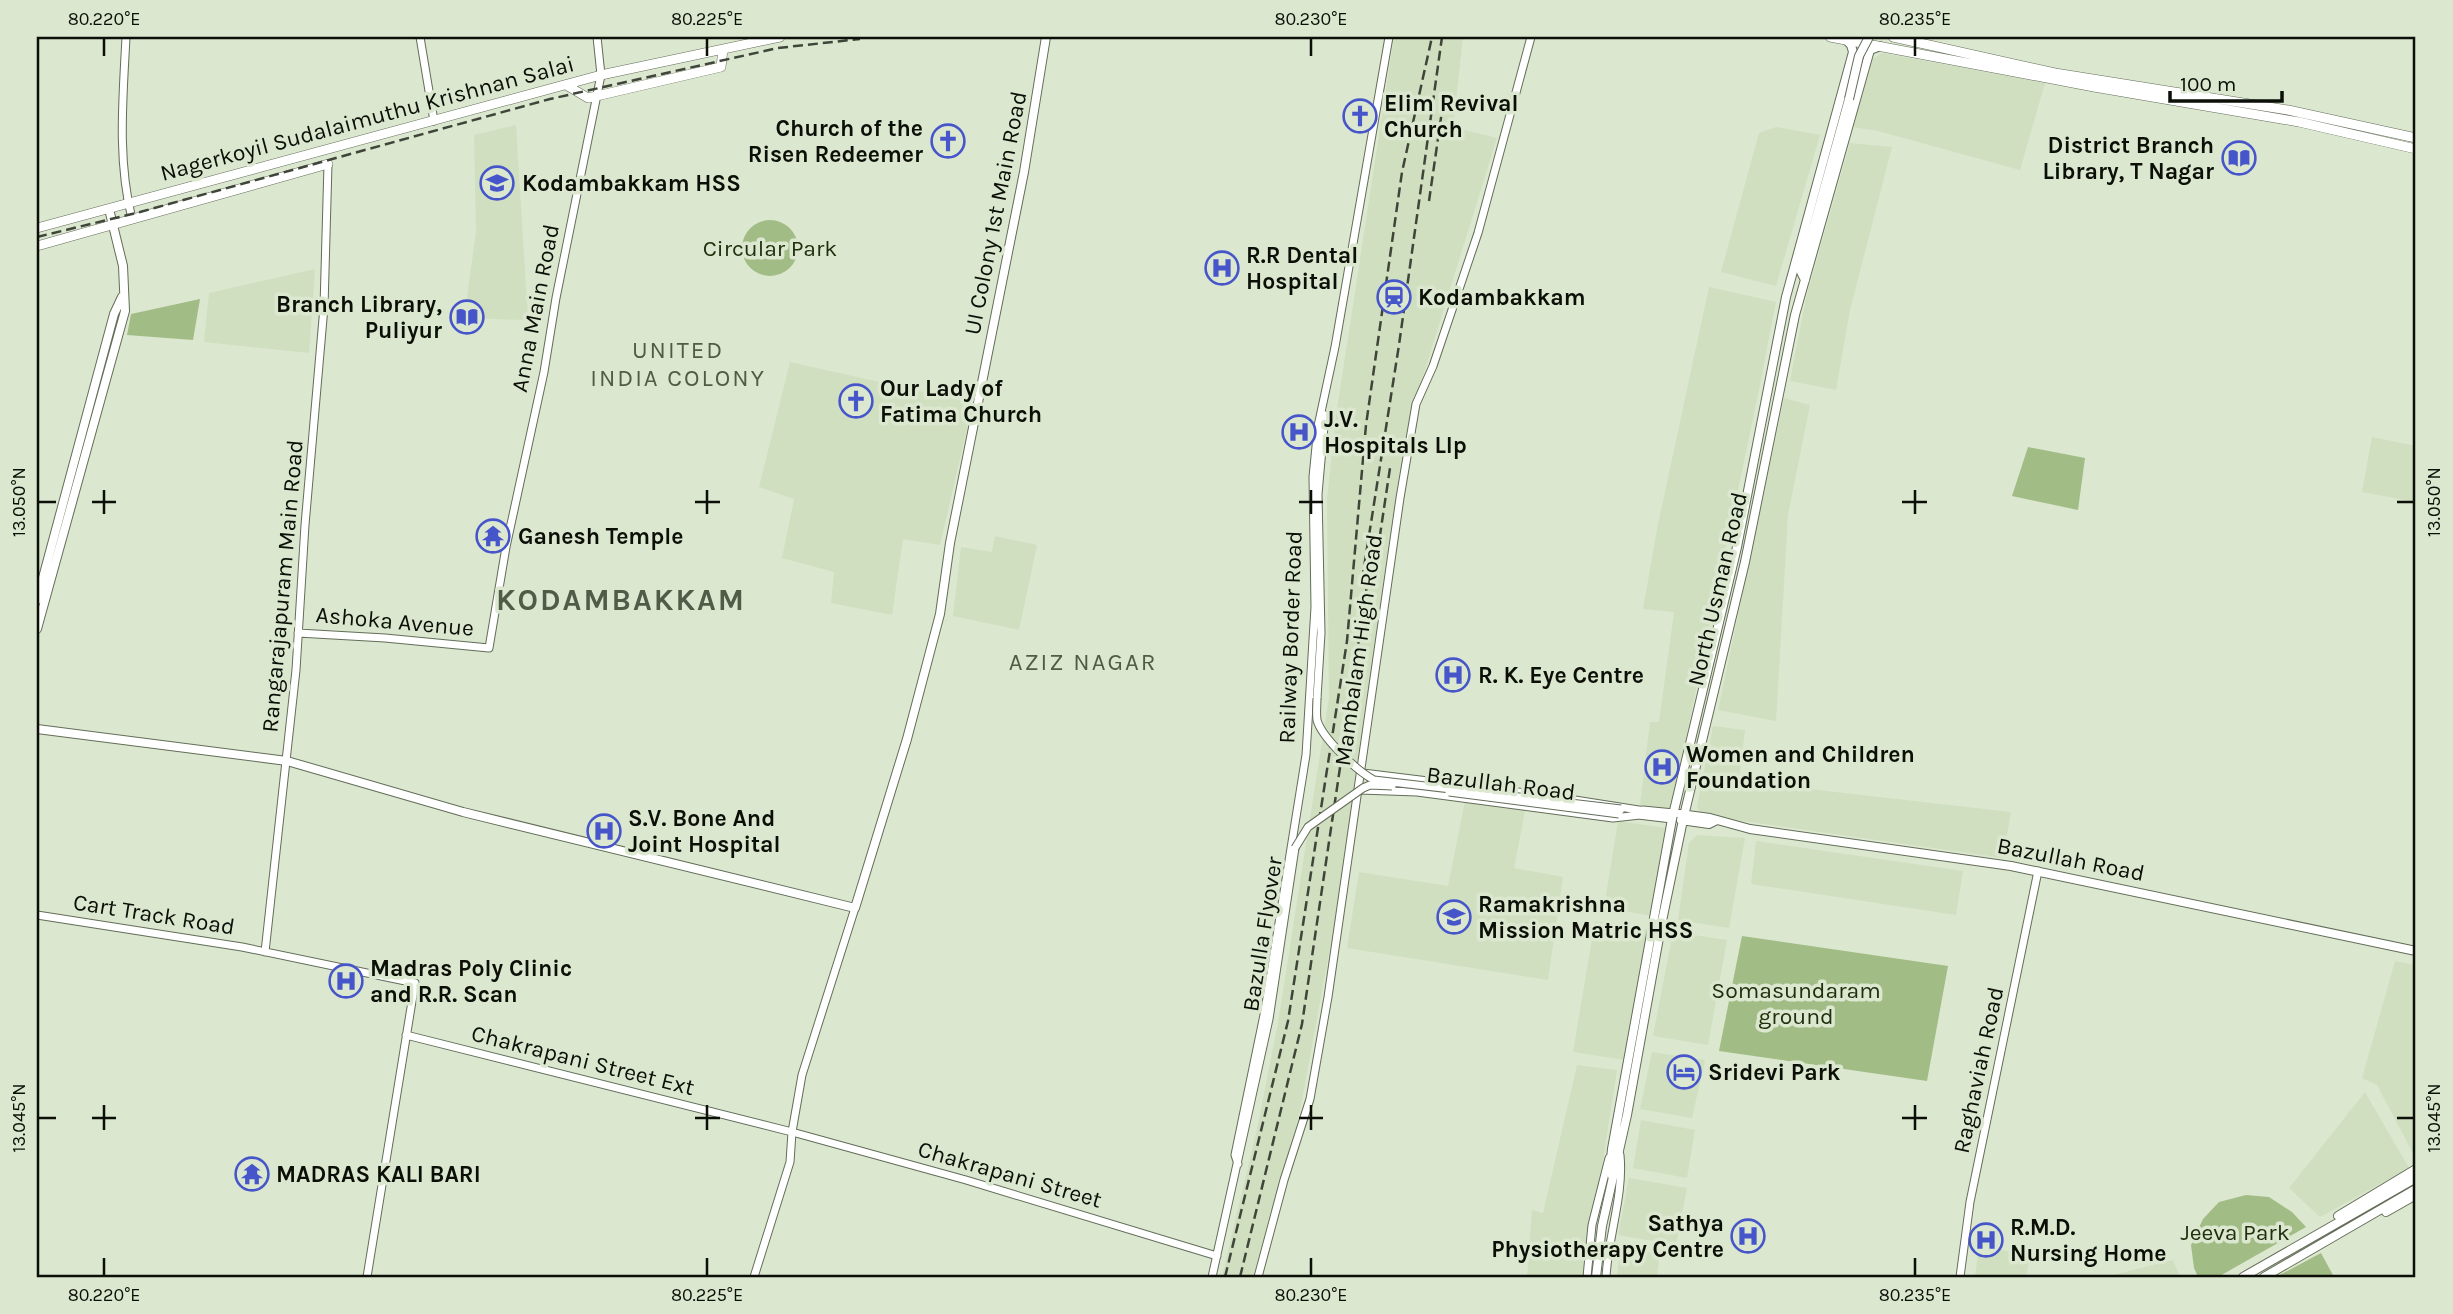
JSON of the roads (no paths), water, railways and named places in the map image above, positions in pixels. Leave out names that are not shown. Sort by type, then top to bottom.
[{"type":"main road","name":"Nagerkoyil Sudalaimuthu Krishnan Salai","points":[[37,228],[601,75],[780,37]]},
{"type":"main road","name":"UI Colony 1st Main Road","points":[[855,908],[908,739],[940,614],[950,543],[1024,172],[1046,37]]},
{"type":"main road","points":[[1830,37],[2094,87],[2299,122],[2416,149]]},
{"type":"main road","points":[[1800,276],[1860,56],[1868,37]]},
{"type":"main road","points":[[1893,37],[2055,73],[2288,110],[2416,138]]},
{"type":"main road","name":"North Usman Road","points":[[1616,1150],[1684,817],[1730,629],[1795,314],[1800,276],[1853,52],[1846,40]]},
{"type":"main road","name":"North Usman Road","points":[[1596,1277],[1602,1226],[1673,816],[1737,547],[1786,297],[1800,276],[1870,50],[1880,46]]},
{"type":"main road","points":[[566,85],[588,98],[597,96],[721,67],[723,49]]},
{"type":"main road","points":[[1848,69],[1863,74]]},
{"type":"main road","points":[[37,228],[40,245],[328,164]]},
{"type":"main road","points":[[37,629],[63,527],[125,311],[122,266],[109,209]]},
{"type":"main road","points":[[57,223],[61,239]]},
{"type":"main road","points":[[37,600],[114,314],[123,295]]},
{"type":"main road","points":[[37,729],[287,761]]},
{"type":"main road","name":"Rangarajapuram Main Road","points":[[287,761],[463,811],[855,908]]},
{"type":"main road","name":"Bazullah Road","points":[[1673,816],[1709,824],[1716,821],[1749,829],[2038,871],[2416,951]]},
{"type":"main road","points":[[2242,1277],[2416,1169]]},
{"type":"main road","points":[[2316,1231],[2416,1178]]},
{"type":"main road","points":[[2322,1246],[2416,1189]]},
{"type":"main road","points":[[2264,1277],[2416,1195]]},
{"type":"street","points":[[126,37],[121,129],[128,204],[132,219]]},
{"type":"street","points":[[419,37],[434,121]]},
{"type":"street","name":"Anna Main Road","points":[[489,649],[506,547],[544,372],[601,75],[597,37]]},
{"type":"street","name":"Railway Border Road","points":[[1212,1277],[1238,1164],[1235,1155],[1265,1010],[1306,755],[1315,607],[1313,477],[1318,426],[1326,397],[1389,37]]},
{"type":"street","name":"Mambalam High Road","points":[[1258,1277],[1283,1180],[1310,1099],[1328,997],[1399,498],[1416,404],[1427,383],[1478,233],[1531,37]]},
{"type":"street","name":"Rangarajapuram Main Road","points":[[287,761],[324,307],[328,164]]},
{"type":"street","points":[[1326,397],[1318,494],[1321,633],[1317,698],[1317,720],[1325,734],[1357,769],[1374,780],[1620,811]]},
{"type":"street","name":"Ashoka Avenue","points":[[298,633],[385,638],[489,649]]},
{"type":"street","points":[[265,952],[287,761]]},
{"type":"street","points":[[1359,773],[1543,795],[1643,813]]},
{"type":"street","points":[[1373,775],[1370,782],[1375,789]]},
{"type":"street","name":"Bazulla Flyover","points":[[1238,1164],[1269,1019],[1294,848],[1308,827],[1370,785],[1420,788],[1620,811]]},
{"type":"street","name":"Bazullah Road","points":[[1357,790],[1417,792],[1613,818],[1643,813]]},
{"type":"street","name":"Bazullah Road","points":[[1620,811],[1673,816]]},
{"type":"street","name":"Raghaviah Road","points":[[1960,1277],[1970,1202],[2038,871]]},
{"type":"street","points":[[754,1277],[790,1163],[792,1132],[802,1075],[855,908]]},
{"type":"street","name":"Cart Track Road","points":[[37,915],[265,952],[415,983],[407,1035]]},
{"type":"street","points":[[367,1277],[407,1035]]},
{"type":"street","name":"Chakrapani Street Ext","points":[[407,1035],[792,1132]]},
{"type":"street","name":"Chakrapani Street","points":[[792,1132],[967,1180],[1217,1256]]},
{"type":"street","name":"North Usman Road","points":[[1587,1277],[1592,1225],[1604,1171],[1616,1150]]},
{"type":"street","name":"North Usman Road","points":[[1606,1277],[1609,1240],[1622,1171],[1616,1150]]},
{"type":"railway","points":[[1225,1277],[1288,1021],[1347,641],[1366,425],[1402,172],[1432,37]]},
{"type":"railway","points":[[1362,580],[1399,345],[1442,37]]},
{"type":"railway","points":[[37,237],[140,212],[550,99],[778,48],[860,39]]},
{"type":"railway","points":[[1429,201],[1442,111]]},
{"type":"railway","points":[[1373,582],[1390,468]]},
{"type":"railway","points":[[1240,1277],[1302,1024],[1369,572]]},
{"type":"place","name":"Elim Revival Church","points":[[1360,116]]},
{"type":"place","name":"Church of the Risen Redeemer","points":[[948,141]]},
{"type":"place","name":"District Branch Library, T Nagar","points":[[2239,158]]},
{"type":"place","name":"Kodambakkam HSS","points":[[497,183]]},
{"type":"place","name":"R.R Dental Hospital","points":[[1222,268]]},
{"type":"place","name":"Kodambakkam","points":[[1394,297]]},
{"type":"place","name":"Branch Library, Puliyur","points":[[467,317]]},
{"type":"place","name":"Our Lady of Fatima Church","points":[[856,401]]},
{"type":"place","name":"J.V. Hospitals Llp","points":[[1299,432]]},
{"type":"place","name":"Ganesh Temple","points":[[493,536]]},
{"type":"place","name":"R. K. Eye Centre","points":[[1453,675]]},
{"type":"place","name":"Women and Children Foundation","points":[[1662,767]]},
{"type":"place","name":"S.V. Bone And Joint Hospital","points":[[604,831]]},
{"type":"place","name":"Ramakrishna Mission Matric HSS","points":[[1454,917]]},
{"type":"place","name":"Madras Poly Clinic and R.R. Scan","points":[[346,981]]},
{"type":"place","name":"Sridevi Park","points":[[1684,1072]]},
{"type":"place","name":"MADRAS KALI BARI","points":[[252,1174]]},
{"type":"place","name":"Sathya Physiotherapy Centre","points":[[1748,1236]]},
{"type":"place","name":"R.M.D. Nursing Home","points":[[1986,1240]]},
{"type":"district","name":"UNITED INDIA COLONY","points":[[678,364]]},
{"type":"district","name":"KODAMBAKKAM","points":[[621,600]]},
{"type":"district","name":"AZIZ NAGAR","points":[[1083,662]]},
{"type":"park label","name":"Circular Park","points":[[770,248]]},
{"type":"park label","name":"Somasundaram ground","points":[[1796,1003]]},
{"type":"park label","name":"Jeeva Park","points":[[2235,1232]]}]
